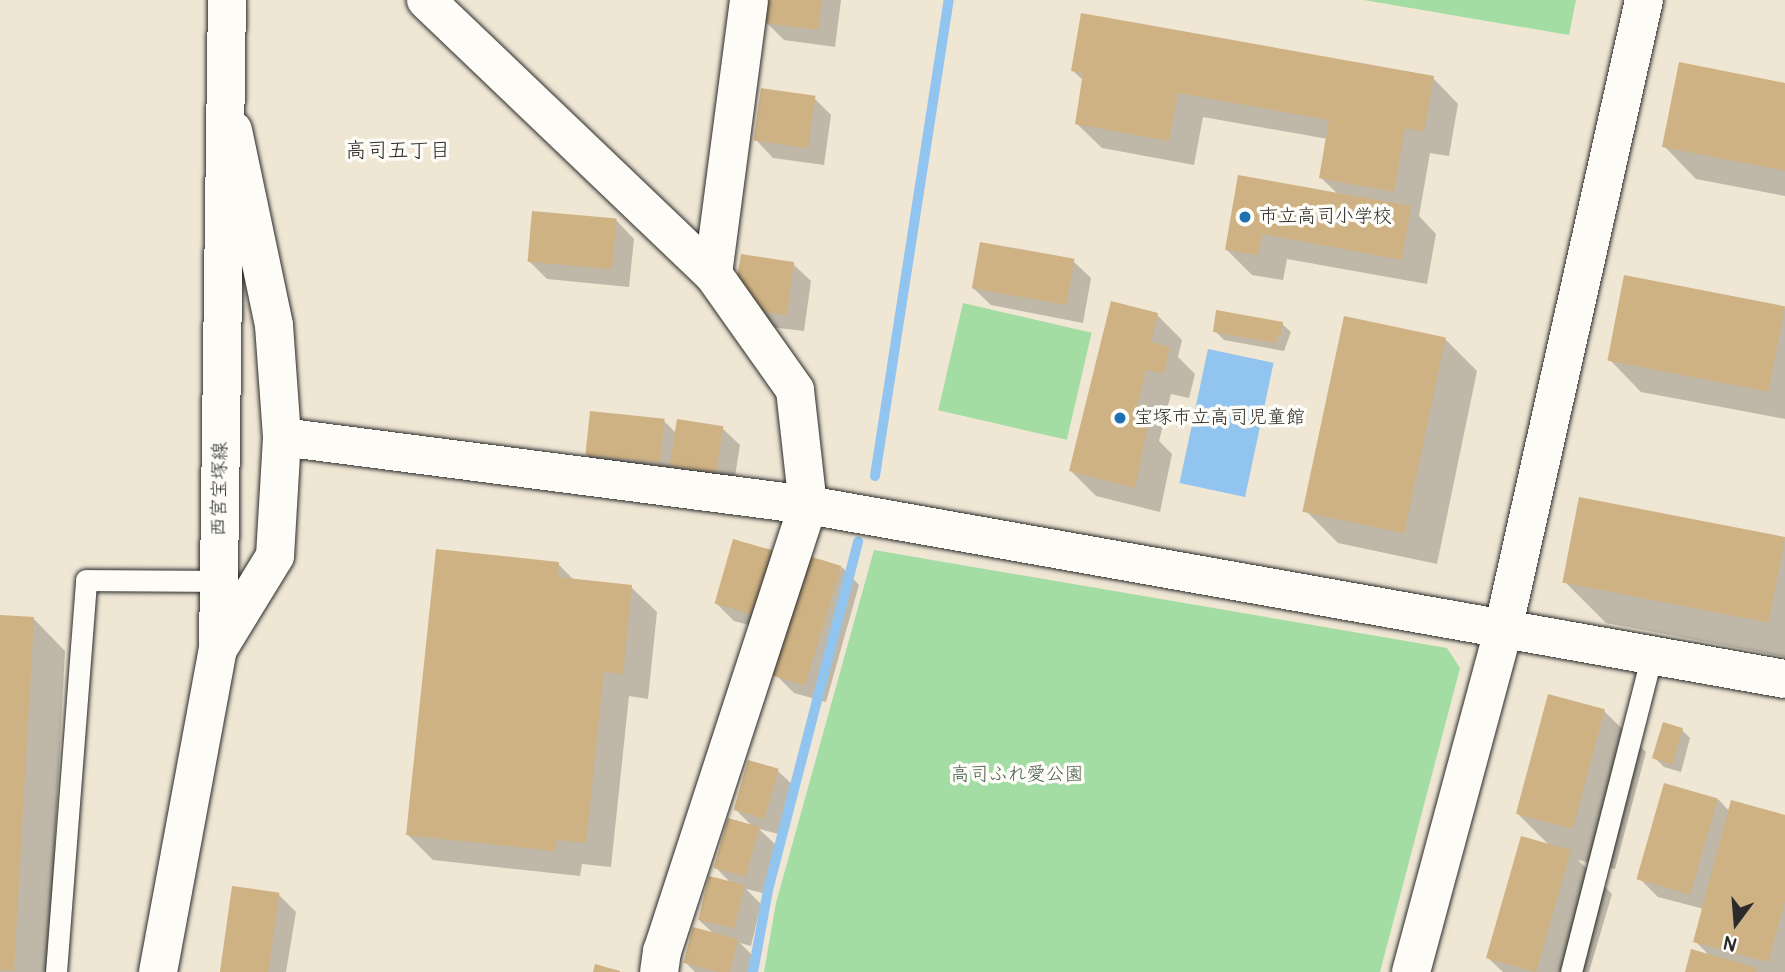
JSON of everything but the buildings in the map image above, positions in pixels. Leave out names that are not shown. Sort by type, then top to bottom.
[{"type":"street","name":"西宮宝塚線","points":[[158,972],[218,649],[228,102],[227,0]]},
{"type":"street","points":[[426,0],[713,274],[795,390],[808,505],[662,951],[659,972]]},
{"type":"street","points":[[713,274],[749,0]]},
{"type":"street","points":[[1411,972],[1503,629],[1644,0]]},
{"type":"street","points":[[218,649],[275,556],[282,437],[274,325],[228,102]]},
{"type":"street","points":[[282,437],[808,505],[1785,678]]},
{"type":"lane","points":[[56,972],[86,580],[218,582]]},
{"type":"lane","points":[[1571,972],[1652,654]]},
{"type":"green space","points":[[1364,0],[1576,0],[1569,35]]},
{"type":"green space","points":[[963,303],[1092,333],[1067,440],[938,410]]},
{"type":"green space","name":"高司ふれ愛公園","points":[[874,550],[1447,648],[1460,668],[1380,972],[764,972],[776,903]]},
{"type":"water","points":[[1208,349],[1274,363],[1245,497],[1180,483]]},
{"type":"waterway","points":[[875,476],[949,0]]},
{"type":"waterway","points":[[753,972],[768,890],[858,541]]},
{"type":"place","name":"市立高司小学校","points":[[1245,217]]},
{"type":"place","name":"宝塚市立高司児童館","points":[[1120,418]]},
{"type":"district","name":"高司五丁目","points":[[398,151]]}]
